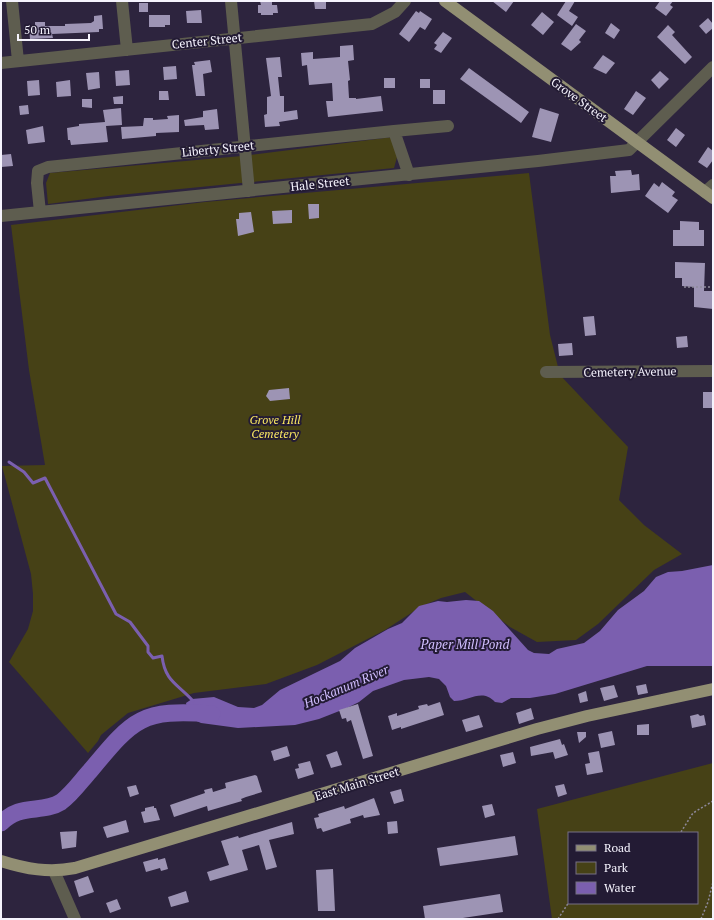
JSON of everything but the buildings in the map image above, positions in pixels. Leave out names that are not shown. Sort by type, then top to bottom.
[{"type":"main road","name":"Grove Street","points":[[444,1],[636,142],[710,192]]},
{"type":"main road","name":"East Main Street","points":[[1,861],[30,869],[54,871],[75,868],[114,858],[565,722],[713,689]]},
{"type":"street","points":[[12,1],[18,61]]},
{"type":"street","points":[[122,1],[127,50]]},
{"type":"street","points":[[231,1],[249,191]]},
{"type":"street","name":"Center Street","points":[[1,63],[372,24],[395,12],[405,1]]},
{"type":"street","name":"Hale Street","points":[[1,216],[409,175],[629,150],[713,67]]},
{"type":"street","name":"Liberty Street","points":[[40,212],[37,183],[38,172],[48,167],[448,126]]},
{"type":"street","points":[[394,131],[409,175]]},
{"type":"street","name":"Cemetery Avenue","points":[[546,372],[713,371]]},
{"type":"street","points":[[54,871],[75,919]]},
{"type":"path","points":[[684,287],[713,287]]},
{"type":"path","points":[[681,832],[694,813],[713,801]]},
{"type":"path","points":[[701,919],[708,902],[713,882]]},
{"type":"path","points":[[558,919],[568,904]]},
{"type":"green space","points":[[393,137],[399,150],[394,168],[109,196],[48,204],[46,183],[50,173],[242,156]]},
{"type":"green space","name":"Grove Hill Cemetery","points":[[529,173],[550,335],[560,375],[628,447],[619,500],[644,525],[682,554],[654,570],[598,624],[576,640],[537,642],[510,627],[465,592],[441,598],[422,606],[385,630],[317,665],[266,684],[194,693],[128,713],[101,735],[88,753],[9,662],[28,629],[33,611],[33,594],[31,574],[2,466],[45,465],[29,370],[11,225],[205,202]]},
{"type":"green space","points":[[713,763],[713,919],[552,919],[537,809]]},
{"type":"water","name":"Paper Mill Pond","points":[[713,565],[713,666],[647,666],[555,694],[530,698],[511,698],[502,703],[495,702],[485,696],[476,696],[454,701],[450,697],[446,686],[439,679],[429,677],[404,680],[373,691],[359,702],[347,708],[319,719],[295,725],[238,728],[201,723],[192,719],[188,713],[186,703],[192,699],[214,697],[238,707],[254,708],[262,705],[280,690],[340,661],[355,648],[388,629],[402,623],[419,606],[438,601],[479,601],[493,611],[528,650],[534,653],[549,654],[557,649],[584,643],[600,631],[618,610],[644,591],[656,577],[668,572]]},
{"type":"waterway","points":[[9,462],[24,472],[33,483],[45,478],[116,614],[130,622],[148,646],[148,652],[153,658],[162,656],[166,672],[169,677],[193,701]]},
{"type":"waterway","name":"Hockanum River","points":[[1,823],[16,813],[46,808],[61,802],[73,791],[118,739],[129,728],[141,721],[154,716],[169,713],[212,714]]}]
